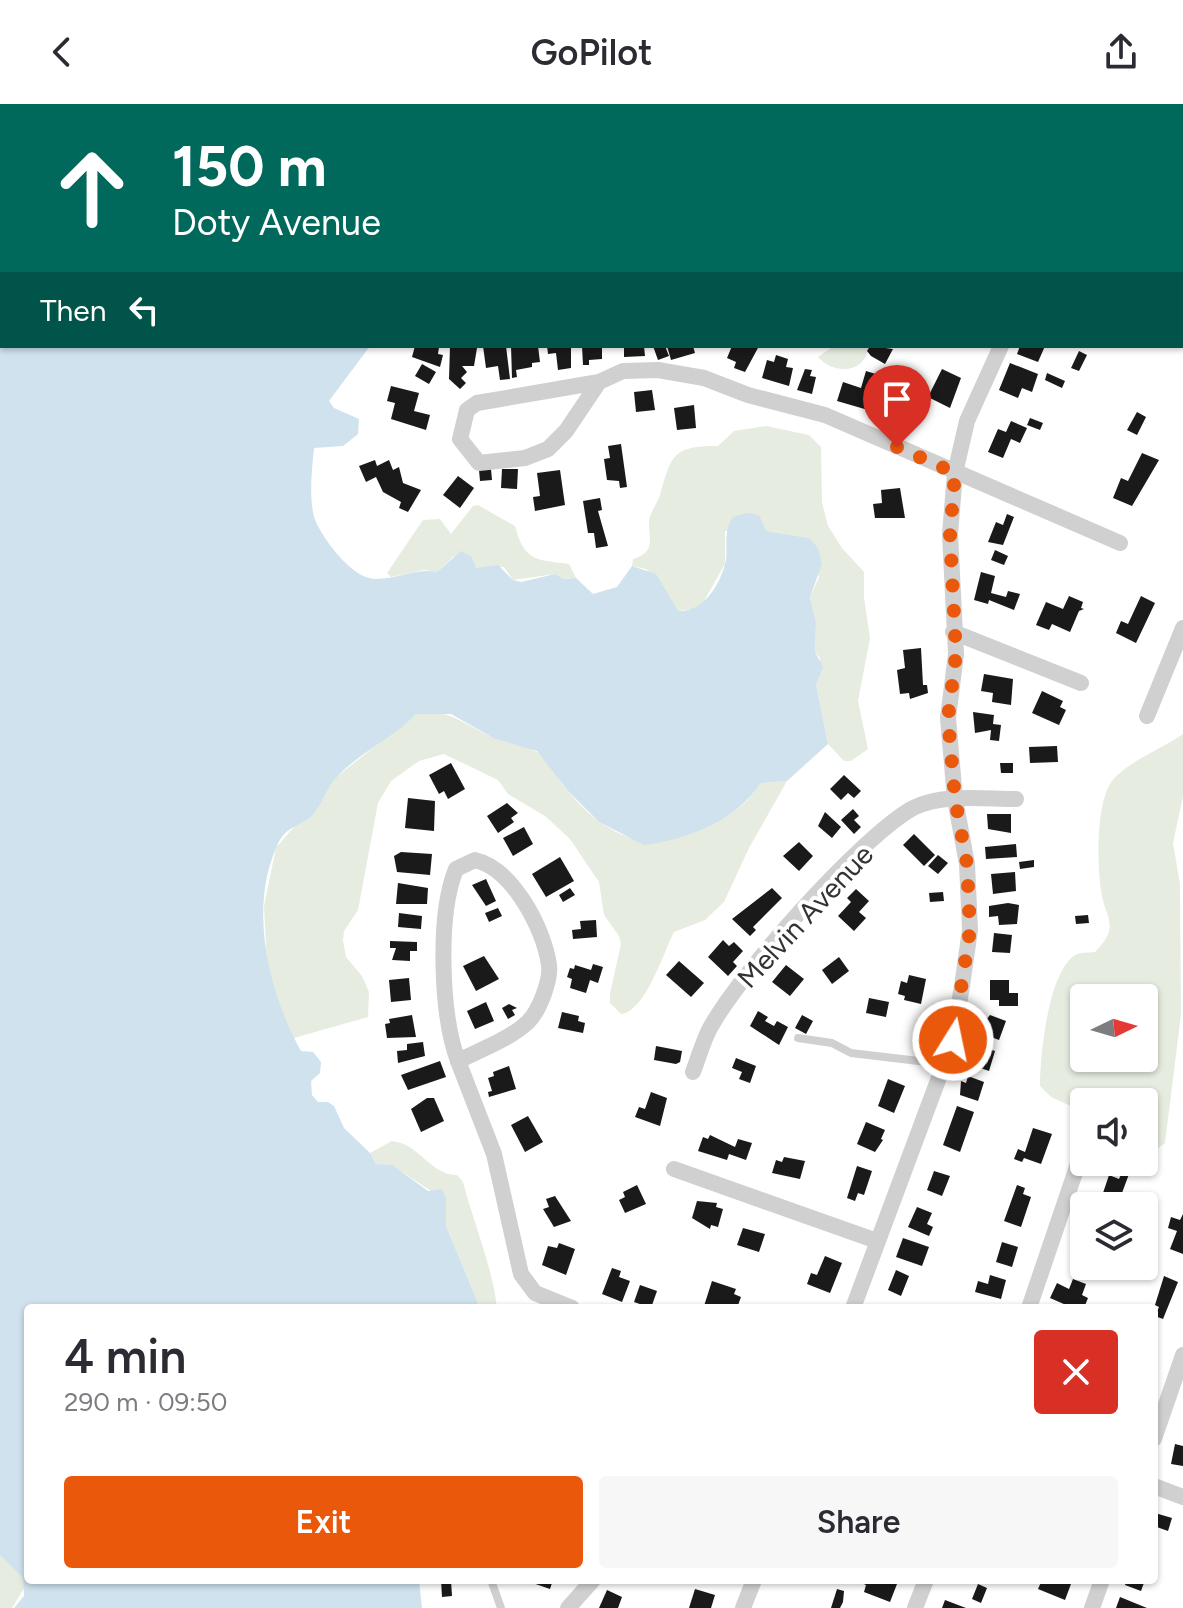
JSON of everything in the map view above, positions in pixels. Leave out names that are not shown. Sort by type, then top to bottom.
[{"type":"street","points":[[854,1304],[953,1040],[970,930],[967,864],[955,799],[948,718],[956,654],[950,534],[955,473],[967,421],[1000,348]]},
{"type":"street","points":[[599,382],[566,431],[548,449],[525,458],[479,463],[460,439],[467,410],[477,403],[599,382],[623,371],[658,370],[704,378],[748,395],[825,415],[1120,543]]},
{"type":"street","points":[[1147,716],[1183,628]]},
{"type":"street","points":[[953,632],[1081,683]]},
{"type":"street","name":"Melvin Avenue","points":[[693,1072],[709,1031],[740,984],[848,864],[914,807],[955,799],[1016,799]]},
{"type":"street","points":[[458,1061],[528,1022],[537,1008],[549,968],[542,943],[521,899],[487,862],[475,860],[456,869],[447,922],[443,988],[446,1020],[458,1061],[494,1154],[521,1274],[535,1293],[562,1304]]},
{"type":"street","points":[[674,1169],[877,1241]]},
{"type":"street","points":[[1030,1304],[1074,1176]]},
{"type":"street","points":[[1158,1427],[1183,1355]]},
{"type":"street","points":[[1158,1488],[1183,1497]]},
{"type":"street","points":[[568,1608],[589,1584]]},
{"type":"street","points":[[743,1608],[752,1584]]},
{"type":"street","points":[[915,1608],[924,1584]]},
{"type":"street","points":[[1092,1608],[1101,1584]]},
{"type":"lane","points":[[798,1038],[832,1043],[851,1053],[944,1064]]},
{"type":"lane","points":[[492,1584],[501,1608]]},
{"type":"shaded area","points":[[831,348],[868,348],[862,362],[848,369],[832,367],[818,357]]},
{"type":"shaded area","points":[[766,426],[809,435],[821,447],[822,502],[828,526],[842,548],[864,572],[870,638],[858,701],[868,749],[851,761],[844,761],[828,744],[816,684],[820,658],[815,652],[816,623],[810,597],[819,577],[809,538],[766,531],[725,531],[725,564],[700,608],[678,611],[646,569],[632,566],[633,559],[648,550],[650,517],[676,456],[691,448],[718,446],[734,431]]},
{"type":"shaded area","points":[[478,505],[515,526],[523,546],[533,557],[569,564],[576,578],[562,579],[555,574],[513,580],[504,567],[475,568],[454,556],[437,572],[424,570],[391,577],[387,573],[423,520],[440,519],[451,534],[473,506]]},
{"type":"shaded area","points":[[433,712],[450,716],[494,738],[540,754],[590,814],[620,834],[636,839],[653,841],[692,832],[731,813],[747,801],[761,783],[787,781],[749,848],[724,902],[705,920],[674,932],[645,993],[630,1011],[621,1014],[610,1003],[621,944],[619,936],[604,915],[599,882],[570,839],[545,816],[508,794],[498,780],[444,754],[419,761],[391,781],[378,803],[358,910],[344,931],[346,957],[362,976],[369,992],[368,1017],[294,1038],[281,1016],[267,966],[264,906],[276,848],[335,778],[416,714]]},
{"type":"shaded area","points":[[1183,734],[1183,796],[1173,843],[1180,884],[1181,1015],[1165,1143],[1158,1148],[1158,1088],[1070,1088],[1070,1106],[1051,1097],[1040,1086],[1044,1035],[1059,977],[1077,954],[1095,952],[1110,928],[1099,865],[1100,818],[1107,791],[1119,774]]},
{"type":"shaded area","points":[[392,1141],[402,1143],[439,1170],[457,1175],[463,1182],[496,1304],[478,1304],[446,1226],[446,1198],[394,1168],[376,1164],[370,1153]]},
{"type":"shaded area","points":[[0,1502],[26,1585],[12,1608],[0,1608]]},
{"type":"water","points":[[0,348],[369,348],[329,401],[334,408],[359,419],[358,434],[343,446],[314,448],[312,475],[312,506],[316,522],[333,549],[350,567],[367,578],[437,572],[461,551],[471,556],[476,568],[498,565],[513,580],[521,582],[555,574],[563,579],[576,578],[593,594],[617,587],[632,566],[656,574],[678,611],[703,602],[715,587],[726,560],[727,533],[733,517],[747,513],[759,515],[766,531],[809,538],[818,548],[822,564],[810,597],[816,623],[815,652],[823,667],[816,684],[828,744],[787,781],[761,783],[724,818],[694,833],[644,845],[599,822],[568,791],[537,751],[495,739],[451,714],[416,714],[344,770],[331,784],[312,815],[286,832],[277,846],[268,871],[264,897],[266,951],[280,1004],[301,1051],[313,1052],[321,1062],[320,1073],[311,1081],[312,1095],[318,1102],[328,1102],[334,1106],[344,1128],[370,1153],[376,1164],[392,1165],[428,1191],[442,1189],[446,1198],[446,1226],[478,1304],[24,1304],[24,1584],[419,1584],[422,1608],[14,1608],[24,1596],[23,1578],[0,1555]]},
{"type":"building","points":[[414,348],[439,348],[438,354],[443,355],[440,367],[412,357]]},
{"type":"building","points":[[450,348],[477,348],[474,366],[462,366],[467,372],[461,378],[466,383],[460,389],[449,379]]},
{"type":"building","points":[[483,348],[506,348],[510,379],[500,380],[498,366],[486,368]]},
{"type":"building","points":[[511,348],[538,348],[540,362],[516,370],[517,377],[512,378]]},
{"type":"building","points":[[547,348],[571,348],[571,368],[558,370],[556,353],[548,354]]},
{"type":"building","points":[[582,348],[602,348],[602,359],[589,360],[589,365],[583,365]]},
{"type":"building","points":[[624,348],[644,348],[645,356],[624,357]]},
{"type":"building","points":[[654,348],[666,348],[669,356],[658,360]]},
{"type":"building","points":[[668,348],[694,348],[695,353],[671,360]]},
{"type":"building","points":[[731,348],[758,348],[745,372],[734,368],[736,362],[727,358]]},
{"type":"building","points":[[869,348],[893,349],[885,364],[867,351]]},
{"type":"building","points":[[1019,348],[1044,348],[1038,362],[1017,354]]},
{"type":"building","points":[[1079,351],[1087,355],[1079,371],[1071,368]]},
{"type":"building","points":[[776,355],[788,359],[786,367],[793,368],[789,386],[762,378],[767,360],[774,362]]},
{"type":"building","points":[[1010,363],[1038,374],[1032,392],[1022,388],[1018,398],[999,390]]},
{"type":"building","points":[[422,364],[436,372],[429,384],[415,376]]},
{"type":"building","points":[[805,369],[812,370],[810,376],[816,377],[812,394],[797,390]]},
{"type":"building","points":[[942,369],[961,378],[950,408],[928,397]]},
{"type":"building","points":[[866,371],[879,375],[868,410],[837,401],[843,382],[861,388]]},
{"type":"building","points":[[1047,373],[1065,381],[1062,388],[1045,380]]},
{"type":"building","points":[[391,386],[419,393],[414,411],[430,415],[426,430],[391,419],[395,403],[387,401]]},
{"type":"building","points":[[652,390],[655,410],[636,412],[634,392]]},
{"type":"building","points":[[694,405],[696,428],[677,430],[674,408]]},
{"type":"building","points":[[1137,412],[1146,417],[1137,435],[1127,430]]},
{"type":"building","points":[[1030,418],[1043,423],[1040,430],[1027,425]]},
{"type":"building","points":[[1011,421],[1027,428],[1020,443],[1011,439],[1003,458],[988,452],[998,429],[1006,432]]},
{"type":"building","points":[[621,444],[627,487],[620,488],[619,481],[607,480],[604,459],[610,458],[608,446]]},
{"type":"building","points":[[1142,453],[1159,460],[1132,506],[1113,498],[1121,478],[1128,481]]},
{"type":"building","points":[[375,460],[377,466],[389,460],[393,470],[399,467],[403,483],[421,490],[408,512],[399,508],[401,502],[383,492],[376,477],[366,482],[359,466]]},
{"type":"building","points":[[491,469],[492,480],[480,481],[479,470]]},
{"type":"building","points":[[502,469],[518,469],[517,489],[501,488]]},
{"type":"building","points":[[560,470],[565,505],[535,511],[533,497],[540,496],[537,473]]},
{"type":"building","points":[[458,476],[474,488],[460,508],[443,495]]},
{"type":"building","points":[[900,488],[905,518],[875,518],[873,504],[882,503],[881,490]]},
{"type":"building","points":[[600,498],[602,510],[598,511],[608,546],[596,548],[594,533],[588,533],[583,501]]},
{"type":"building","points":[[1007,514],[1014,517],[1003,545],[988,542],[996,522],[1003,525]]},
{"type":"building","points":[[995,550],[1008,556],[1004,565],[991,560]]},
{"type":"building","points":[[981,572],[995,576],[991,593],[1006,597],[1008,591],[1020,594],[1014,610],[989,600],[988,604],[974,600]]},
{"type":"building","points":[[1069,596],[1083,602],[1081,608],[1084,609],[1079,611],[1070,632],[1052,624],[1049,630],[1036,625],[1046,602],[1063,609]]},
{"type":"building","points":[[1141,596],[1155,603],[1136,643],[1116,633],[1121,621],[1128,624]]},
{"type":"building","points":[[921,648],[923,685],[927,685],[928,693],[910,699],[909,693],[900,694],[897,670],[905,668],[903,650]]},
{"type":"building","points":[[984,674],[1013,679],[1011,705],[992,702],[993,693],[981,691]]},
{"type":"building","points":[[1042,691],[1063,701],[1060,707],[1066,710],[1059,725],[1032,713]]},
{"type":"building","points":[[973,712],[994,715],[993,724],[1001,725],[999,741],[990,740],[991,730],[975,733]]},
{"type":"building","points":[[1057,746],[1058,762],[1030,763],[1029,747]]},
{"type":"building","points":[[451,763],[465,789],[448,799],[444,791],[439,794],[429,775]]},
{"type":"building","points":[[1000,763],[1013,763],[1013,773],[1001,773]]},
{"type":"building","points":[[844,775],[861,791],[854,798],[848,793],[841,800],[830,789]]},
{"type":"building","points":[[408,798],[435,801],[434,831],[405,828]]},
{"type":"building","points":[[507,803],[518,813],[511,818],[514,822],[498,833],[487,816]]},
{"type":"building","points":[[853,809],[859,816],[854,820],[861,827],[854,834],[841,820]]},
{"type":"building","points":[[825,812],[841,827],[832,838],[818,826]]},
{"type":"building","points":[[987,814],[1011,814],[1011,833],[988,829]]},
{"type":"building","points":[[524,827],[533,844],[513,856],[503,838]]},
{"type":"building","points":[[914,834],[935,855],[924,866],[903,845]]},
{"type":"building","points":[[799,842],[813,856],[799,871],[783,856]]},
{"type":"building","points":[[1016,844],[1017,857],[986,859],[985,847]]},
{"type":"building","points":[[401,852],[432,854],[430,875],[397,872],[394,856]]},
{"type":"building","points":[[938,855],[948,863],[938,874],[928,866]]},
{"type":"building","points":[[560,857],[574,881],[546,897],[532,874]]},
{"type":"building","points":[[1034,860],[1034,867],[1020,869],[1019,862]]},
{"type":"building","points":[[1015,872],[1016,891],[993,894],[991,874]]},
{"type":"building","points":[[486,879],[496,901],[486,906],[472,885]]},
{"type":"building","points":[[398,883],[428,888],[427,904],[396,904]]},
{"type":"building","points":[[570,888],[575,895],[563,902],[559,895]]},
{"type":"building","points":[[772,888],[782,898],[753,927],[756,930],[750,936],[732,919]]},
{"type":"building","points":[[856,889],[869,901],[859,912],[866,918],[854,931],[838,916],[851,902],[847,898]]},
{"type":"building","points":[[943,892],[944,901],[930,902],[929,893]]},
{"type":"building","points":[[1019,905],[1017,924],[999,925],[998,916],[989,917],[989,906]]},
{"type":"building","points":[[498,908],[502,916],[489,922],[485,913]]},
{"type":"building","points":[[399,913],[422,916],[421,929],[398,927]]},
{"type":"building","points":[[1088,915],[1089,923],[1076,924],[1075,916]]},
{"type":"building","points":[[596,920],[597,937],[573,939],[572,930],[581,929],[580,921]]},
{"type":"building","points":[[994,933],[1012,935],[1010,953],[992,952]]},
{"type":"building","points":[[723,940],[729,946],[734,942],[743,951],[733,962],[737,966],[728,976],[708,957]]},
{"type":"building","points":[[390,941],[417,942],[417,951],[410,951],[410,961],[392,960],[396,948],[390,948]]},
{"type":"building","points":[[484,956],[499,979],[476,991],[463,966]]},
{"type":"building","points":[[839,957],[849,971],[832,984],[822,970]]},
{"type":"building","points":[[679,961],[704,983],[691,997],[666,975]]},
{"type":"building","points":[[593,964],[603,967],[598,983],[590,980],[586,993],[570,988],[572,979],[567,977],[570,968],[574,969],[575,965],[591,970]]},
{"type":"building","points":[[786,965],[804,979],[790,996],[772,982]]},
{"type":"building","points":[[909,975],[926,979],[921,1004],[904,1000],[905,996],[898,994],[901,981],[907,983]]},
{"type":"building","points":[[409,978],[411,1000],[391,1002],[389,980]]},
{"type":"building","points":[[990,980],[1009,980],[1009,993],[1018,993],[1018,1006],[999,1006],[999,1000],[990,1000]]},
{"type":"building","points":[[869,998],[889,1002],[886,1017],[866,1013]]},
{"type":"building","points":[[486,1002],[494,1021],[475,1029],[467,1011]]},
{"type":"building","points":[[509,1004],[517,1008],[512,1010],[515,1015],[508,1019],[502,1008]]},
{"type":"building","points":[[758,1011],[768,1017],[765,1021],[774,1026],[777,1021],[788,1027],[779,1045],[750,1026]]},
{"type":"building","points":[[562,1012],[579,1016],[578,1021],[585,1023],[583,1033],[558,1028]]},
{"type":"building","points":[[412,1015],[416,1037],[387,1038],[385,1024],[390,1023],[389,1019]]},
{"type":"building","points":[[802,1015],[813,1021],[806,1034],[795,1028]]},
{"type":"building","points":[[990,1015],[1006,1021],[999,1040],[983,1034],[985,1028],[981,1026]]},
{"type":"building","points":[[423,1042],[425,1056],[398,1063],[397,1051],[407,1050],[407,1044]]},
{"type":"building","points":[[656,1046],[682,1051],[680,1062],[654,1060]]},
{"type":"building","points":[[979,1046],[995,1051],[989,1071],[972,1065],[972,1052],[976,1053]]},
{"type":"building","points":[[736,1058],[756,1066],[750,1083],[739,1079],[742,1072],[732,1068]]},
{"type":"building","points":[[440,1061],[446,1077],[408,1090],[401,1075]]},
{"type":"building","points":[[509,1066],[516,1089],[489,1097],[488,1092],[492,1091],[488,1078],[494,1076],[493,1072]]},
{"type":"building","points":[[968,1076],[984,1082],[978,1101],[960,1095],[961,1081],[966,1083]]},
{"type":"building","points":[[888,1079],[905,1086],[894,1113],[878,1106]]},
{"type":"building","points":[[651,1092],[667,1098],[660,1126],[635,1117],[639,1107],[645,1109]]},
{"type":"building","points":[[427,1098],[434,1098],[444,1121],[421,1132],[411,1109]]},
{"type":"building","points":[[957,1106],[974,1112],[960,1152],[943,1145]]},
{"type":"building","points":[[528,1116],[543,1142],[525,1152],[511,1125]]},
{"type":"building","points":[[866,1122],[885,1130],[875,1152],[857,1144]]},
{"type":"building","points":[[1033,1128],[1052,1134],[1041,1164],[1024,1158],[1022,1162],[1014,1159],[1018,1149],[1025,1152]]},
{"type":"building","points":[[710,1135],[735,1147],[738,1139],[752,1143],[746,1160],[729,1154],[727,1160],[698,1151],[703,1137],[708,1139]]},
{"type":"building","points":[[784,1157],[805,1161],[800,1179],[772,1173],[776,1160],[782,1162]]},
{"type":"building","points":[[857,1166],[872,1171],[864,1195],[858,1193],[855,1201],[847,1198]]},
{"type":"building","points":[[934,1171],[950,1176],[942,1196],[927,1190]]},
{"type":"building","points":[[1109,1176],[1119,1179],[1120,1176],[1128,1176],[1122,1192],[1103,1192]]},
{"type":"building","points":[[637,1185],[646,1204],[625,1213],[619,1200],[625,1197],[623,1192]]},
{"type":"building","points":[[1017,1185],[1025,1188],[1023,1194],[1031,1197],[1021,1227],[1004,1221]]},
{"type":"building","points":[[555,1196],[571,1221],[554,1227],[543,1209],[549,1207],[546,1199]]},
{"type":"building","points":[[697,1201],[717,1203],[716,1207],[723,1209],[718,1227],[711,1225],[710,1229],[692,1218]]},
{"type":"building","points":[[917,1207],[932,1213],[927,1224],[933,1227],[929,1236],[908,1227]]},
{"type":"building","points":[[1183,1214],[1183,1254],[1170,1249],[1177,1231],[1168,1228],[1171,1217],[1180,1220]]},
{"type":"building","points":[[743,1228],[765,1234],[759,1252],[737,1245]]},
{"type":"building","points":[[903,1238],[929,1247],[922,1266],[896,1257]]},
{"type":"building","points":[[1002,1242],[1018,1247],[1012,1267],[996,1262]]},
{"type":"building","points":[[559,1243],[575,1249],[566,1275],[542,1265],[548,1246],[557,1248]]},
{"type":"building","points":[[825,1256],[842,1263],[830,1293],[807,1284],[811,1273],[817,1275]]},
{"type":"building","points":[[612,1268],[621,1271],[619,1277],[630,1281],[622,1302],[602,1294]]},
{"type":"building","points":[[896,1270],[909,1276],[901,1296],[888,1290]]},
{"type":"building","points":[[990,1275],[1006,1280],[1001,1299],[975,1292],[978,1281],[988,1284]]},
{"type":"building","points":[[1164,1276],[1178,1282],[1163,1319],[1158,1317],[1159,1307],[1155,1304]]},
{"type":"building","points":[[1073,1280],[1086,1284],[1082,1295],[1088,1298],[1086,1304],[1064,1304],[1050,1298],[1057,1283],[1069,1289]]},
{"type":"building","points":[[712,1281],[736,1289],[734,1294],[741,1297],[738,1304],[705,1304]]},
{"type":"building","points":[[640,1285],[657,1291],[652,1304],[634,1302]]},
{"type":"building","points":[[1175,1444],[1183,1446],[1183,1466],[1171,1464]]},
{"type":"building","points":[[1158,1514],[1172,1518],[1168,1531],[1158,1527]]},
{"type":"building","points":[[441,1584],[451,1584],[452,1596],[442,1597]]},
{"type":"building","points":[[536,1584],[552,1584],[550,1589]]},
{"type":"building","points":[[864,1584],[897,1584],[890,1602],[864,1592],[866,1585]]},
{"type":"building","points":[[978,1584],[987,1588],[981,1603],[972,1599]]},
{"type":"building","points":[[1040,1584],[1071,1584],[1065,1600],[1038,1589]]},
{"type":"building","points":[[1125,1584],[1144,1584],[1141,1591]]},
{"type":"building","points":[[695,1589],[715,1595],[711,1608],[689,1608]]},
{"type":"building","points":[[837,1589],[844,1591],[843,1602],[840,1608],[831,1608]]},
{"type":"building","points":[[607,1590],[622,1597],[618,1608],[599,1608]]},
{"type":"building","points":[[1120,1597],[1147,1608],[1116,1608]]},
{"type":"building","points":[[945,1600],[966,1608],[942,1608]]},
{"type":"route","points":[[897,447],[955,473],[950,534],[956,654],[948,718],[955,799],[967,864],[970,930],[953,1040]]}]
